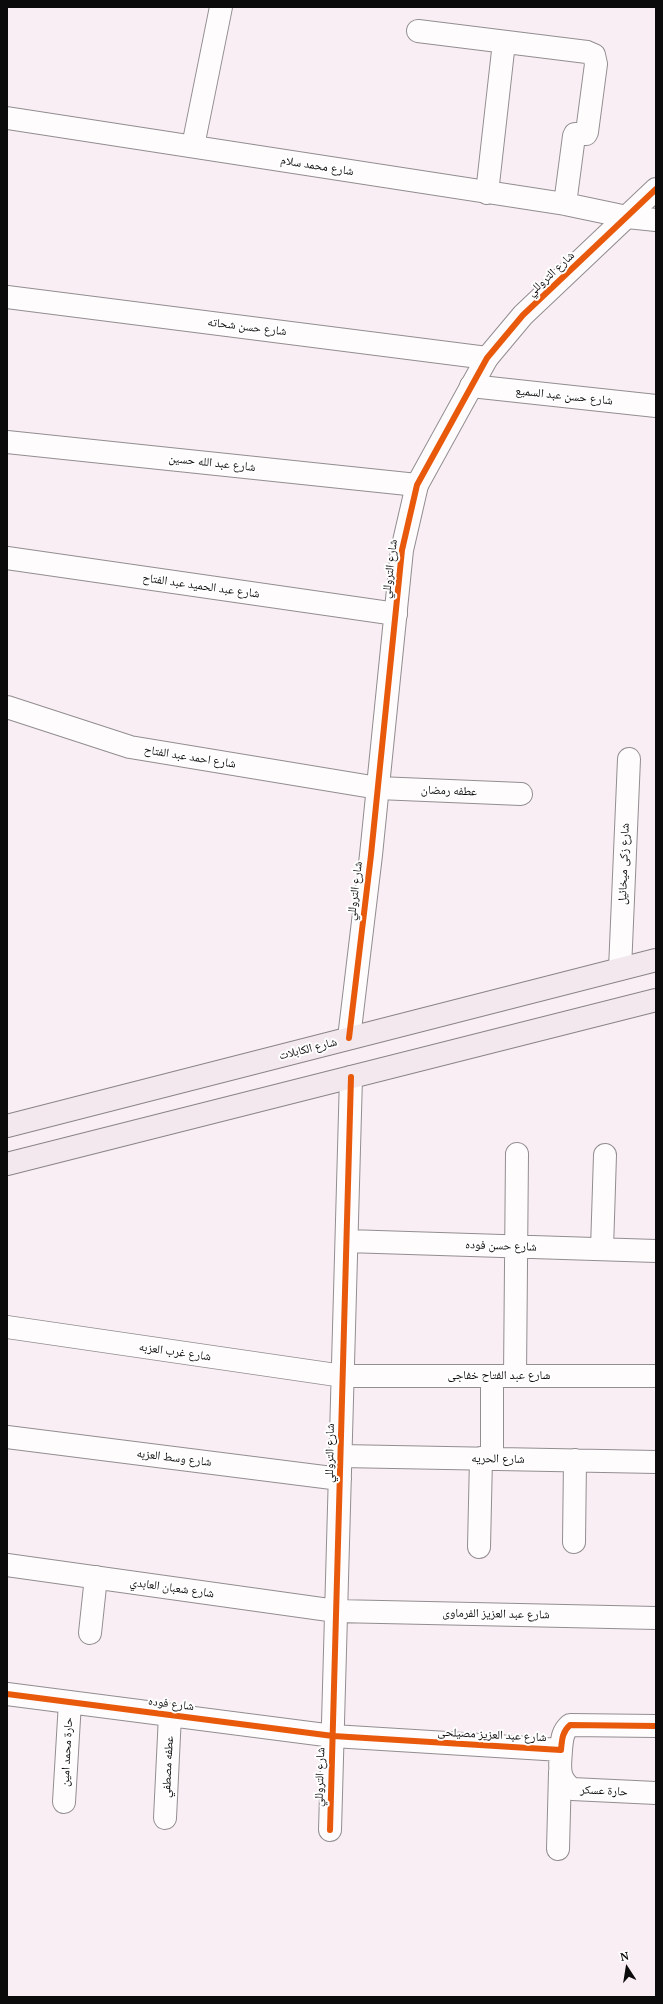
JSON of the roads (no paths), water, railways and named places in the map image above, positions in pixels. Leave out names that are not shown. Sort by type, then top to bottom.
[{"type":"main road","name":"شارع الكابلات","points":[[7,1126],[656,960]]},
{"type":"main road","points":[[7,1164],[656,1000]]},
{"type":"street","points":[[193,146],[221,7]]},
{"type":"street","points":[[418,31],[587,52],[594,55],[596,64],[587,132],[586,134],[575,134],[574,136],[565,204]]},
{"type":"street","points":[[487,193],[504,42]]},
{"type":"street","name":"شارع محمد سلام","points":[[7,118],[565,204],[627,217],[656,220]]},
{"type":"street","name":"شارع التروللي","points":[[349,1038],[378,788],[402,550],[417,485],[487,358],[523,315],[656,189]]},
{"type":"street","name":"شارع حسن شحاته","points":[[7,297],[487,358]]},
{"type":"street","name":"شارع حسن عبد السميع","points":[[471,386],[656,406]]},
{"type":"street","name":"شارع عبد الله حسين","points":[[7,442],[417,485]]},
{"type":"street","name":"شارع عبد الحميد عبد الفتاح","points":[[7,558],[396,614]]},
{"type":"street","name":"شارع احمد عبد الفتاح","points":[[7,706],[130,747],[378,788]]},
{"type":"street","name":"شارع زكى ميخائيل","points":[[620,969],[629,759]]},
{"type":"street","name":"عطفه رمضان","points":[[378,788],[520,794]]},
{"type":"street","name":"شارع التروللي","points":[[330,1830],[351,1077]]},
{"type":"street","points":[[515,1376],[517,1154]]},
{"type":"street","points":[[602,1249],[605,1155]]},
{"type":"street","name":"شارع حسن فوده","points":[[347,1241],[656,1251]]},
{"type":"street","name":"شارع غرب العزبه","points":[[7,1327],[343,1376]]},
{"type":"street","name":"شارع عبد الفتاح خفاجى","points":[[343,1376],[656,1376]]},
{"type":"street","points":[[479,1547],[492,1376]]},
{"type":"street","name":"شارع وسط العزبه","points":[[7,1437],[340,1479]]},
{"type":"street","name":"شارع الحريه","points":[[341,1456],[656,1462]]},
{"type":"street","points":[[574,1542],[575,1460]]},
{"type":"street","name":"شارع شعبان العابدي","points":[[7,1565],[336,1611]]},
{"type":"street","points":[[90,1633],[96,1577]]},
{"type":"street","name":"شارع عبد العزيز الفرماوى","points":[[336,1611],[656,1618]]},
{"type":"street","name":"شارع فوده","points":[[7,1694],[333,1736]]},
{"type":"street","name":"حارة محمد امين","points":[[64,1802],[70,1702]]},
{"type":"street","name":"عطفه مصطفي","points":[[165,1818],[170,1715]]},
{"type":"street","name":"شارع عبد العزيز مصيلحى","points":[[333,1736],[561,1750],[563,1734],[570,1725],[656,1726]]},
{"type":"street","points":[[558,1850],[561,1750]]},
{"type":"street","name":"حارة عسكر","points":[[560,1772],[564,1784],[572,1789],[656,1793]]}]
